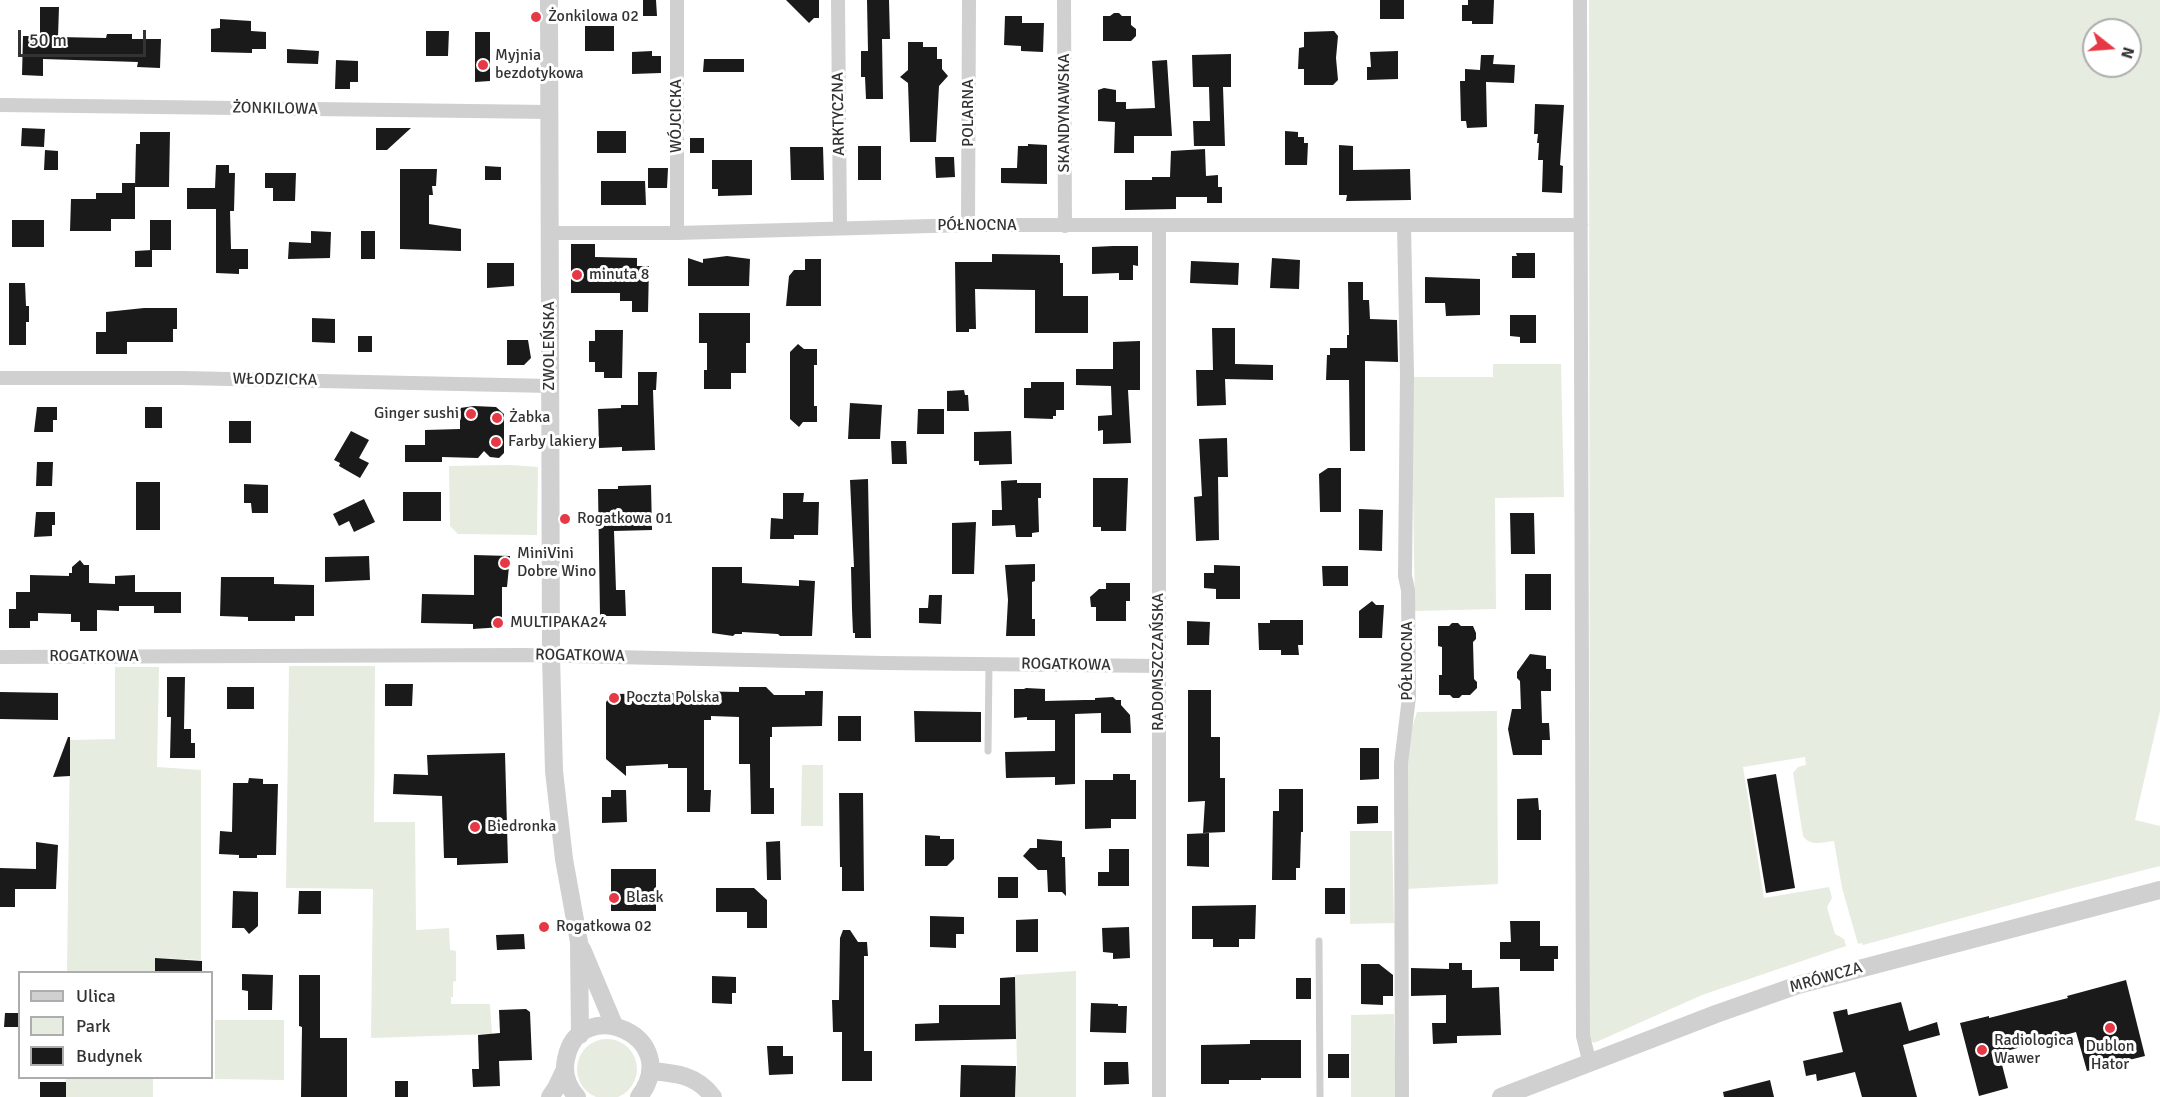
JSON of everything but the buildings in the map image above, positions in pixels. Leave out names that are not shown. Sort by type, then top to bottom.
[{"type":"street","name":"ZWOLEŃSKA","points":[[549,0],[551,656],[554,771],[564,858],[579,942],[580,1035]]},
{"type":"street","name":"WÓJCICKA","points":[[677,0],[677,232]]},
{"type":"street","name":"ARKTYCZNA","points":[[838,0],[840,228]]},
{"type":"street","name":"POLARNA","points":[[968,225],[969,0]]},
{"type":"street","name":"SKANDYNAWSKA","points":[[1064,0],[1065,226]]},
{"type":"street","points":[[1580,0],[1583,1036],[1590,1064]]},
{"type":"street","name":"ŻONKILOWA","points":[[0,105],[549,112]]},
{"type":"street","name":"PÓŁNOCNA","points":[[550,233],[968,225],[1581,225]]},
{"type":"street","name":"PÓŁNOCNA","points":[[1402,1097],[1401,763],[1409,687],[1408,590],[1405,576],[1407,374],[1404,225]]},
{"type":"street","name":"RADOMSZCZAŃSKA","points":[[1159,226],[1159,1097]]},
{"type":"street","name":"WŁODZICKA","points":[[0,378],[183,378],[550,386]]},
{"type":"street","name":"ROGATKOWA","points":[[0,657],[551,656],[1159,666]]},
{"type":"street","name":"MRÓWCZA","points":[[1501,1097],[1798,985],[2160,890]]},
{"type":"street","name":"ZWOLEŃSKA","points":[[579,942],[614,1025]]},
{"type":"street","points":[[577,1097],[567,1081],[565,1069],[566,1056],[571,1045],[580,1035],[596,1027],[614,1025],[624,1028],[641,1041],[650,1060],[648,1083],[640,1097]]},
{"type":"street","points":[[550,1097],[565,1069]]},
{"type":"street","points":[[650,1071],[679,1074],[692,1078],[706,1088],[713,1097]]},
{"type":"lane","points":[[988,751],[989,664]]},
{"type":"lane","points":[[1319,941],[1320,1097]]},
{"type":"green space","points":[[1589,0],[2160,0],[2160,711],[2135,820],[2160,826],[2160,866],[1863,945],[1858,944],[1842,888],[1834,841],[1813,843],[1803,836],[1793,773],[1798,767],[1806,765],[1805,757],[1743,767],[1764,898],[1829,887],[1832,898],[1827,907],[1835,934],[1844,939],[1846,946],[1702,995],[1594,1043],[1590,1040]]},
{"type":"green space","points":[[1493,364],[1561,364],[1564,497],[1495,498],[1496,609],[1415,611],[1411,377],[1493,377]]},
{"type":"green space","points":[[449,466],[538,467],[537,535],[458,534],[450,526]]},
{"type":"green space","points":[[289,666],[375,666],[374,822],[415,822],[416,930],[449,928],[450,950],[456,951],[456,981],[453,982],[451,1004],[490,1004],[492,1034],[371,1038],[373,889],[286,888]]},
{"type":"green space","points":[[115,667],[159,667],[157,767],[201,770],[201,960],[155,958],[155,971],[67,971],[70,740],[115,739]]},
{"type":"green space","points":[[1497,711],[1498,884],[1406,889],[1408,740],[1417,712]]},
{"type":"green space","points":[[802,765],[823,765],[823,826],[801,826]]},
{"type":"green space","points":[[1350,831],[1392,831],[1394,923],[1350,924]]},
{"type":"green space","points":[[1076,971],[1076,1097],[1015,1097],[1017,1066],[1015,975]]},
{"type":"green space","points":[[1394,1014],[1396,1097],[1351,1097],[1351,1015]]},
{"type":"green space","points":[[215,1020],[284,1020],[284,1080],[215,1079]]},
{"type":"green space","points":[[607,1039],[624,1044],[632,1052],[636,1063],[636,1075],[632,1086],[618,1097],[596,1097],[582,1086],[579,1080],[577,1069],[579,1058],[590,1044],[596,1041]]},
{"type":"green space","points":[[66,1079],[153,1079],[153,1097],[66,1097]]},
{"type":"place","name":"Żonkilowa 02","points":[[536,17]]},
{"type":"place","name":"Myjnia bezdotykowa","points":[[483,65]]},
{"type":"place","name":"minuta 8","points":[[577,275]]},
{"type":"place","name":"Ginger sushi","points":[[471,414]]},
{"type":"place","name":"Żabka","points":[[497,418]]},
{"type":"place","name":"Farby lakiery","points":[[496,442]]},
{"type":"place","name":"Rogatkowa 01","points":[[565,519]]},
{"type":"place","name":"MiniVini Dobre Wino","points":[[505,563]]},
{"type":"place","name":"MULTIPAKA24","points":[[498,623]]},
{"type":"place","name":"Poczta Polska","points":[[614,698]]},
{"type":"place","name":"Biedronka","points":[[475,827]]},
{"type":"place","name":"Blask","points":[[614,898]]},
{"type":"place","name":"Rogatkowa 02","points":[[544,927]]},
{"type":"place","name":"Dublon Hator","points":[[2110,1028]]},
{"type":"place","name":"Radiologica Wawer","points":[[1982,1050]]}]
